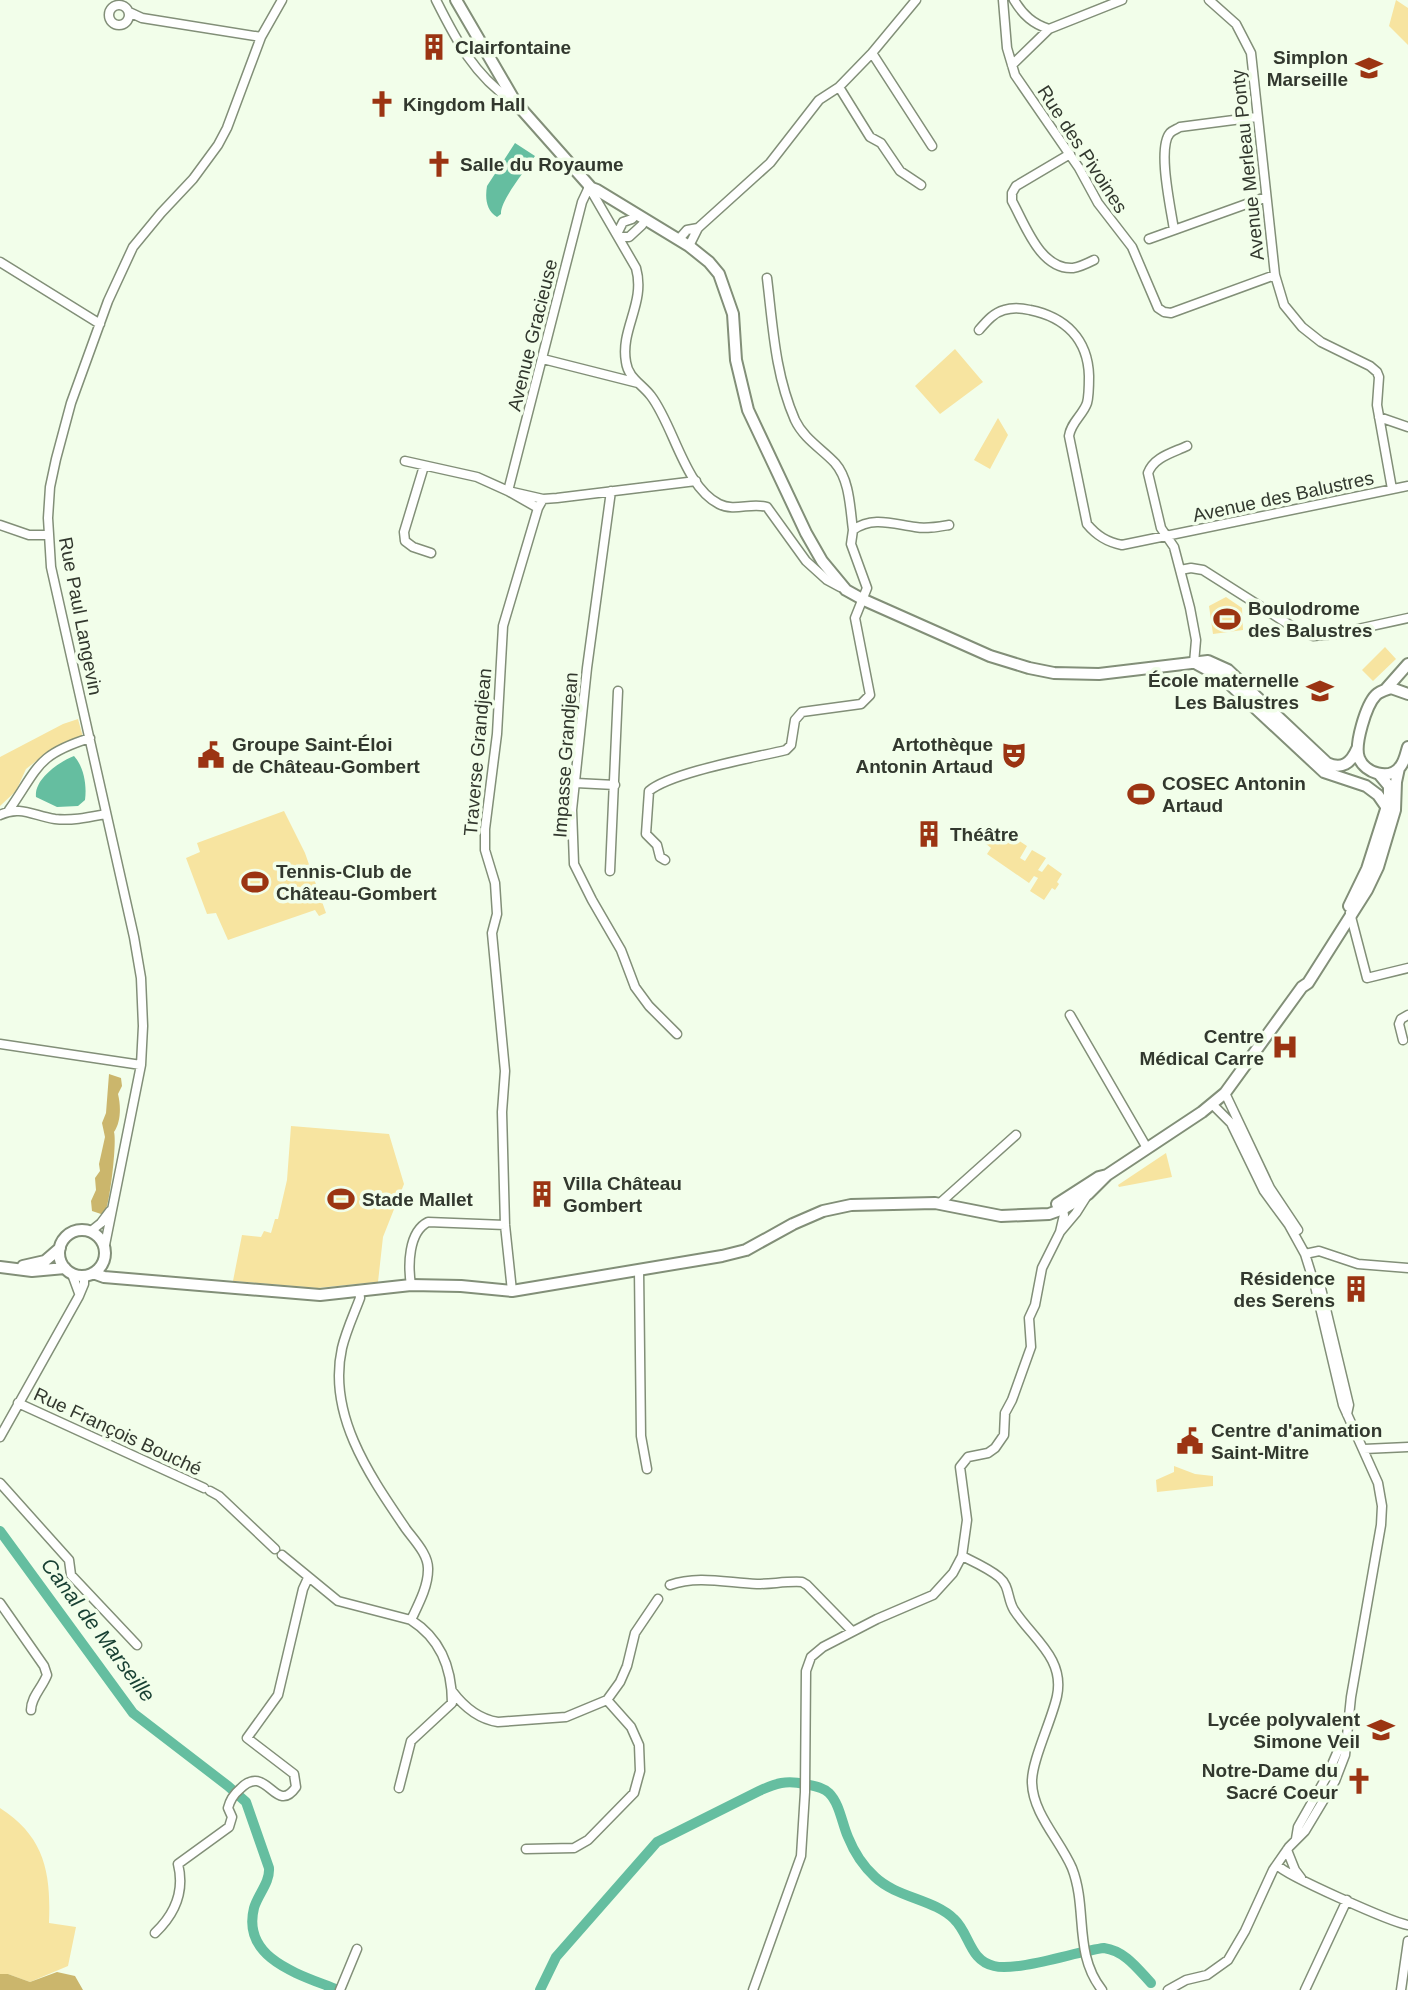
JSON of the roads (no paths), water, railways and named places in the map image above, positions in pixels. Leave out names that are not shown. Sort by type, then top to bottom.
[{"type":"street","name":"Rue Paul Langevin","points":[[105,1245],[141,1065],[141,978],[51,567],[48,535],[50,487],[71,403],[120,274],[133,247],[193,180],[218,145],[261,37],[282,0]]},
{"type":"street","points":[[436,0],[470,62],[494,88],[516,103]]},
{"type":"street","points":[[456,0],[516,103],[589,187],[636,268],[638,302],[626,343],[626,363],[630,375],[651,396],[696,481],[712,498],[727,507],[759,504],[767,507],[806,561],[827,580],[864,600],[990,656],[1029,668],[1079,674],[1208,661],[1228,670],[1327,763],[1335,766],[1345,765],[1354,756],[1371,701],[1385,690],[1408,664]]},
{"type":"street","points":[[689,246],[698,228],[770,163],[819,100],[839,87],[872,53],[916,0]]},
{"type":"street","name":"Rue des Pivoines","points":[[1003,0],[1007,48],[1015,75],[1070,155],[1098,203],[1132,247],[1158,308],[1171,313],[1275,275]]},
{"type":"street","points":[[1014,0],[1026,17],[1049,29]]},
{"type":"street","points":[[1012,65],[1049,29],[1122,0]]},
{"type":"street","name":"Avenue Merleau Ponty","points":[[1209,0],[1230,18],[1243,34],[1251,53],[1275,275],[1284,305],[1295,320],[1321,342],[1377,372],[1377,405],[1392,489]]},
{"type":"street","points":[[129,17],[261,37]]},
{"type":"street","points":[[872,53],[932,146]]},
{"type":"street","points":[[839,87],[870,137],[881,143],[900,170],[920,185]]},
{"type":"street","points":[[1174,230],[1164,156],[1170,133],[1180,127],[1257,117]]},
{"type":"street","points":[[1070,155],[1017,187],[1012,193],[1012,201],[1047,259],[1068,268],[1076,268],[1094,260]]},
{"type":"street","points":[[589,187],[597,190],[636,225],[694,256],[719,274]]},
{"type":"street","name":"Avenue Gracieuse","points":[[508,491],[582,202],[589,187]]},
{"type":"street","points":[[1149,239],[1266,197]]},
{"type":"street","points":[[618,235],[623,222],[678,239],[709,262],[719,274],[733,314],[736,360],[748,410],[806,533],[822,561],[846,590]]},
{"type":"street","points":[[618,235],[636,225]]},
{"type":"street","points":[[630,258],[636,225]]},
{"type":"street","points":[[678,239],[687,230],[698,228]]},
{"type":"street","points":[[0,262],[100,324]]},
{"type":"street","points":[[665,860],[660,857],[657,845],[646,834],[649,791],[657,784],[786,750],[791,745],[795,720],[802,712],[861,704],[870,695],[855,618],[867,588],[851,544],[853,530],[846,483],[838,466],[804,434],[796,422],[778,370],[767,278]]},
{"type":"street","name":"Avenue des Balustres","points":[[979,330],[990,317],[1002,310],[1021,308],[1057,318],[1082,343],[1089,374],[1087,403],[1070,429],[1069,436],[1087,524],[1096,534],[1111,543],[1122,545],[1408,486]]},
{"type":"street","points":[[543,359],[638,383]]},
{"type":"street","points":[[1379,417],[1408,427]]},
{"type":"street","points":[[1187,446],[1158,459],[1150,466],[1148,473],[1161,528],[1174,547],[1180,570],[1196,640],[1195,663]]},
{"type":"street","points":[[405,461],[477,477],[538,508]]},
{"type":"street","points":[[424,466],[404,532],[405,541],[431,553]]},
{"type":"street","points":[[508,491],[543,499],[696,481]]},
{"type":"street","name":"Impasse Grandjean","points":[[611,491],[587,668],[572,810],[574,864],[621,950],[635,987],[649,1006],[677,1034]]},
{"type":"street","name":"Traverse Grandjean","points":[[512,1291],[505,1225],[502,1112],[505,1071],[492,933],[497,914],[495,883],[485,850],[485,829],[497,734],[503,626],[543,499]]},
{"type":"street","points":[[853,530],[861,524],[875,521],[930,528],[949,525]]},
{"type":"street","points":[[0,525],[29,535],[48,535]]},
{"type":"street","points":[[1180,570],[1203,570],[1296,629],[1313,636],[1335,634],[1408,618]]},
{"type":"street","points":[[1195,663],[1223,678],[1317,767],[1324,772],[1366,786],[1387,808]]},
{"type":"street","points":[[1385,690],[1405,692],[1408,673]]},
{"type":"street","points":[[610,871],[618,691]]},
{"type":"street","points":[[9,810],[41,762],[60,749],[90,738]]},
{"type":"street","points":[[1350,911],[1367,890],[1379,863],[1395,810],[1399,768],[1408,747]]},
{"type":"street","points":[[2,1267],[320,1295],[411,1285],[512,1291],[746,1250],[793,1224],[823,1211],[842,1207],[874,1203],[940,1203],[1001,1216],[1049,1214],[1102,1182],[1107,1175],[1225,1093],[1302,987],[1308,983],[1350,911],[1387,808],[1389,786],[1362,762],[1357,749]]},
{"type":"street","points":[[1339,777],[1353,770],[1387,774],[1399,768]]},
{"type":"street","points":[[576,783],[615,785]]},
{"type":"street","points":[[0,815],[9,810],[26,810],[57,819],[106,814]]},
{"type":"street","points":[[1350,911],[1367,978],[1408,968]]},
{"type":"street","points":[[1070,1015],[1147,1148]]},
{"type":"street","points":[[1403,1040],[1399,1024],[1401,1019],[1408,1015]]},
{"type":"street","points":[[0,1044],[141,1065]]},
{"type":"street","points":[[1225,1093],[1278,1207]]},
{"type":"street","points":[[1169,1989],[1186,1980],[1207,1975],[1228,1960],[1268,1878],[1296,1839],[1298,1827],[1328,1776],[1346,1730],[1382,1506],[1378,1483],[1347,1414],[1349,1405],[1321,1287],[1308,1253],[1291,1218],[1278,1207],[1231,1123],[1212,1104]]},
{"type":"street","points":[[940,1203],[1017,1135]]},
{"type":"street","points":[[753,1990],[801,1856],[805,1792],[806,1671],[811,1657],[852,1631],[933,1595],[953,1573],[962,1556],[967,1520],[960,1467],[968,1457],[988,1453],[995,1448],[1004,1435],[1005,1413],[1031,1347],[1029,1318],[1035,1305],[1042,1268],[1060,1232],[1076,1213],[1086,1190]]},
{"type":"street","name":"Rue Paul Langevin","points":[[91,1231],[102,1223],[113,1205]]},
{"type":"street","points":[[1060,1232],[1062,1205]]},
{"type":"street","points":[[411,1285],[411,1254],[415,1236],[421,1226],[428,1222],[505,1225]]},
{"type":"street","points":[[91,1231],[99,1236],[105,1245],[104,1260],[100,1268],[78,1272],[60,1258],[60,1248],[71,1232],[91,1231]]},
{"type":"street","points":[[2,1267],[29,1266],[45,1261],[60,1248]]},
{"type":"street","points":[[1308,1253],[1331,1253],[1370,1266],[1408,1269]]},
{"type":"street","points":[[104,1260],[122,1279]]},
{"type":"street","points":[[639,1270],[640,1436],[647,1469]]},
{"type":"street","points":[[0,1437],[79,1296],[78,1272]]},
{"type":"street","points":[[359,1290],[360,1298],[342,1349],[339,1371],[346,1425],[388,1503],[424,1555],[429,1568],[423,1594],[411,1620],[432,1635],[443,1654],[452,1691],[452,1703],[411,1741],[399,1788]]},
{"type":"street","name":"Rue François Bouché","points":[[18,1403],[219,1496],[278,1552],[338,1601],[411,1620]]},
{"type":"street","points":[[1364,1450],[1408,1447]]},
{"type":"street","points":[[0,1483],[69,1560],[71,1575],[136,1645]]},
{"type":"street","points":[[962,1556],[1001,1578],[1009,1591],[1012,1608],[1047,1649],[1054,1665],[1059,1683],[1057,1697],[1032,1779],[1033,1797],[1071,1865],[1076,1880],[1084,1956],[1092,1978],[1102,1990]]},
{"type":"street","points":[[155,1933],[173,1913],[180,1895],[181,1876],[178,1864],[229,1827],[232,1817],[228,1808],[230,1801],[241,1788],[249,1780],[256,1779],[278,1796],[285,1797],[296,1787],[294,1774],[247,1738],[278,1695],[303,1589],[308,1578]]},
{"type":"street","points":[[670,1585],[680,1582],[731,1580],[757,1584],[802,1582],[852,1631]]},
{"type":"street","points":[[452,1691],[464,1707],[488,1721],[498,1722],[566,1717],[607,1700],[627,1666],[635,1633],[658,1599]]},
{"type":"street","points":[[0,1603],[44,1666],[47,1675],[43,1686],[31,1701],[31,1710]]},
{"type":"street","points":[[526,1849],[573,1848],[589,1840],[634,1793],[640,1771],[639,1745],[631,1727],[618,1709],[607,1700]]},
{"type":"street","points":[[1287,1850],[1295,1870],[1304,1881]]},
{"type":"street","points":[[1277,1865],[1286,1873],[1408,1925]]},
{"type":"street","points":[[1305,1990],[1347,1900]]},
{"type":"street","points":[[1401,1990],[1408,1941]]},
{"type":"street","points":[[342,1985],[357,1950]]},
{"type":"waterway","name":"Canal de Marseille","points":[[0,1531],[133,1713],[246,1802],[269,1868],[268,1879],[254,1908],[252,1926],[257,1941],[265,1953],[278,1963],[338,1990]]},
{"type":"waterway","name":"Canal de Marseille","points":[[540,1990],[556,1957],[657,1842],[765,1788],[792,1782],[818,1787],[829,1793],[838,1808],[853,1848],[871,1873],[894,1890],[946,1912],[959,1925],[979,1958],[986,1963],[1004,1967],[1017,1966],[1104,1948],[1124,1956],[1151,1983]]},
{"type":"place","name":"Clairfontaine","points":[[434,47]]},
{"type":"place","name":"Simplon Marseille","points":[[1369,68]]},
{"type":"place","name":"Kingdom Hall","points":[[382,104]]},
{"type":"place","name":"Salle du Royaume","points":[[439,164]]},
{"type":"place","name":"Boulodrome des Balustres","points":[[1227,619]]},
{"type":"place","name":"École maternelle Les Balustres","points":[[1320,691]]},
{"type":"place","name":"Groupe Saint-Éloi de Château-Gombert","points":[[211,755]]},
{"type":"place","name":"Artothèque Antonin Artaud","points":[[1014,755]]},
{"type":"place","name":"COSEC Antonin Artaud","points":[[1141,794]]},
{"type":"place","name":"Théâtre","points":[[929,834]]},
{"type":"place","name":"Tennis-Club de Château-Gombert","points":[[255,882]]},
{"type":"place","name":"Centre Médical Carre","points":[[1285,1047]]},
{"type":"place","name":"Villa Château Gombert","points":[[542,1194]]},
{"type":"place","name":"Stade Mallet","points":[[341,1199]]},
{"type":"place","name":"Résidence des Serens","points":[[1356,1289]]},
{"type":"place","name":"Centre d'animation Saint-Mitre","points":[[1190,1441]]},
{"type":"place","name":"Lycée polyvalent Simone Veil","points":[[1381,1730]]},
{"type":"place","name":"Notre-Dame du Sacré Coeur","points":[[1359,1781]]}]
